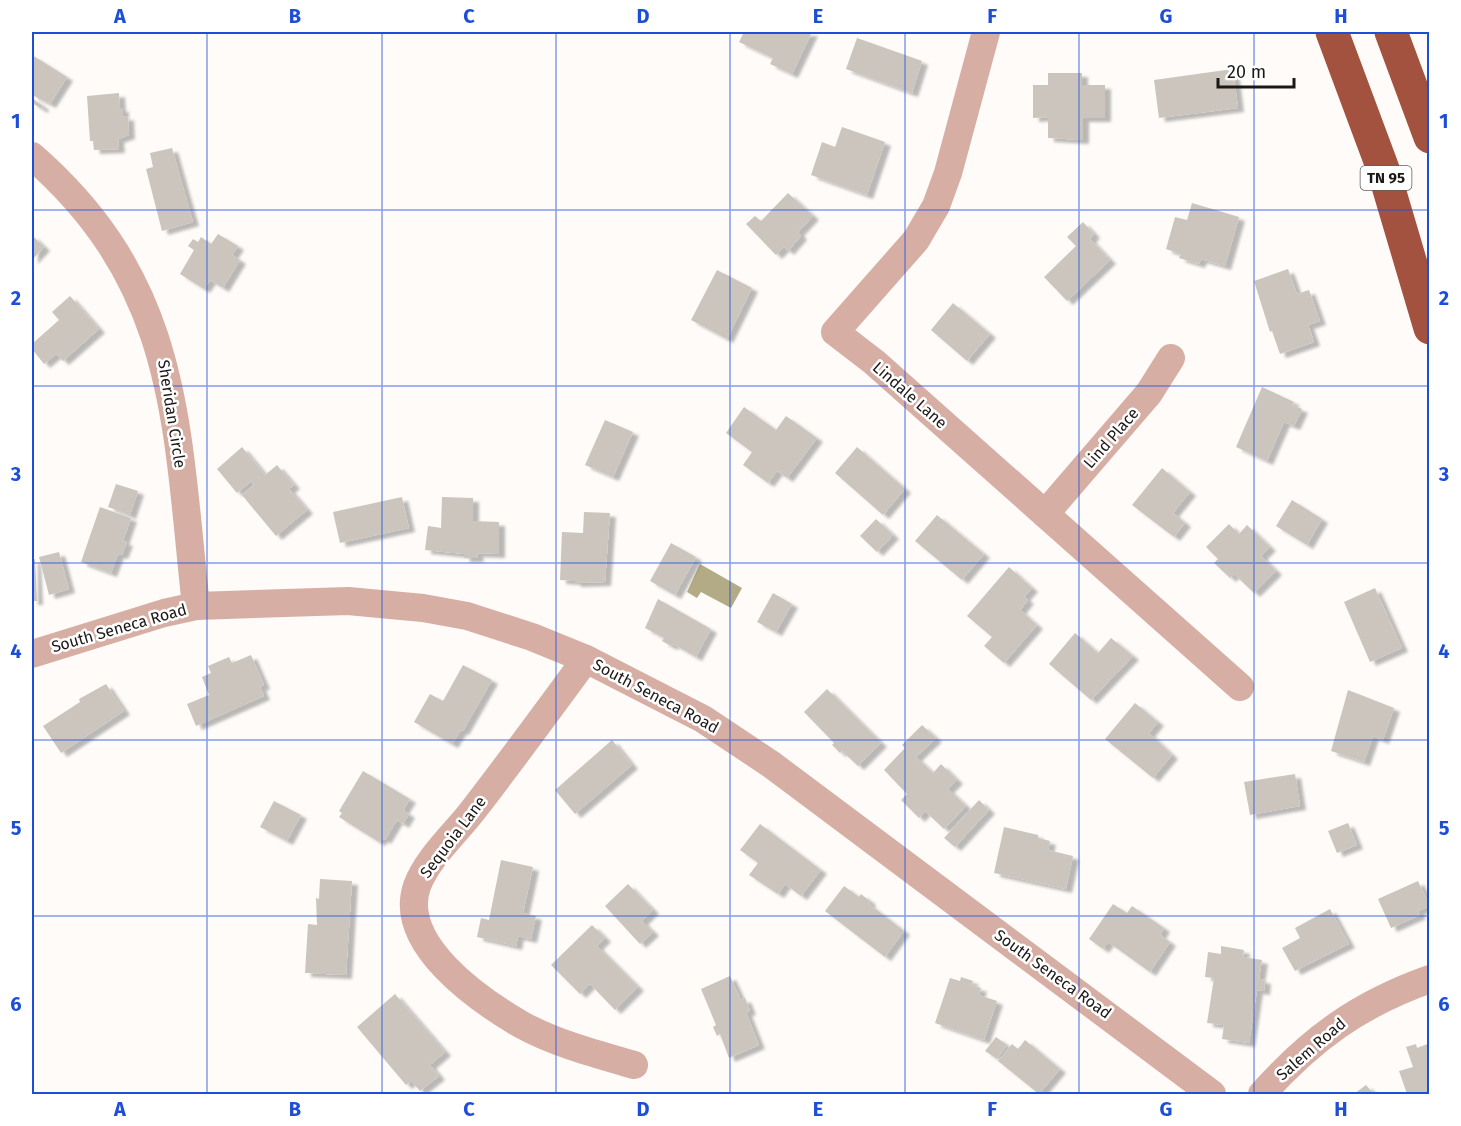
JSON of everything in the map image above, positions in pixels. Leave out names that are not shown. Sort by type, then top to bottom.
[{"type":"highway","name":"TN 95","points":[[1332,32],[1383,169],[1430,328]]},
{"type":"highway","points":[[1391,32],[1430,137]]},
{"type":"street","name":"Lindale Lane","points":[[986,32],[948,173],[936,206],[916,240],[835,332],[873,362],[1240,687]]},
{"type":"street","name":"Sheridan Circle","points":[[32,156],[69,191],[109,241],[146,309],[161,351],[174,411],[196,606]]},
{"type":"street","name":"Lind Place","points":[[1045,514],[1149,393],[1171,358]]},
{"type":"street","name":"South Seneca Road","points":[[32,654],[164,613],[196,606],[348,601],[423,608],[467,616],[532,637],[586,659],[703,719],[772,765],[1212,1095]]},
{"type":"street","name":"Sequoia Lane","points":[[586,659],[474,810],[426,868],[417,887],[414,908],[418,930],[444,968],[488,1001],[523,1025],[572,1047],[634,1065]]},
{"type":"street","name":"Salem Road","points":[[1262,1095],[1288,1067],[1339,1022],[1381,997],[1430,979]]},
{"type":"shaded area","points":[[700,564],[742,588],[731,608],[701,592],[697,598],[687,592]]},
{"type":"building","points":[[744,32],[812,32],[792,74],[770,64],[773,58],[739,42]]},
{"type":"building","points":[[857,38],[922,61],[912,93],[846,69]]},
{"type":"building","points":[[32,55],[67,77],[50,104],[32,95]]},
{"type":"building","points":[[1233,69],[1238,108],[1159,118],[1154,80]]},
{"type":"building","points":[[1048,73],[1082,73],[1082,85],[1105,85],[1105,118],[1083,118],[1083,140],[1048,138],[1048,117],[1033,118],[1033,85],[1048,85]]},
{"type":"building","points":[[119,93],[123,117],[128,116],[129,135],[118,139],[119,149],[94,150],[93,141],[90,141],[87,96]]},
{"type":"building","points":[[32,98],[43,106],[42,109],[32,103]]},
{"type":"building","points":[[842,127],[885,142],[867,195],[811,175],[822,142],[835,147]]},
{"type":"building","points":[[172,148],[193,222],[162,231],[146,169],[153,167],[150,153]]},
{"type":"building","points":[[788,193],[813,216],[798,232],[801,236],[788,251],[784,247],[776,255],[746,224],[755,216],[761,221]]},
{"type":"building","points":[[1192,203],[1239,217],[1225,266],[1201,259],[1199,264],[1179,258],[1181,254],[1166,249],[1175,217],[1187,220]]},
{"type":"building","points":[[1083,222],[1094,234],[1090,239],[1110,260],[1067,301],[1044,277],[1076,246],[1067,237]]},
{"type":"building","points":[[218,234],[238,246],[232,255],[240,260],[223,288],[210,280],[204,289],[180,274],[194,250],[188,246],[193,239],[198,242],[201,237],[211,244]]},
{"type":"building","points":[[32,235],[44,247],[32,260]]},
{"type":"building","points":[[1288,269],[1297,294],[1309,290],[1320,321],[1308,325],[1314,342],[1280,354],[1272,331],[1270,332],[1254,281]]},
{"type":"building","points":[[717,270],[752,288],[727,339],[691,320]]},
{"type":"building","points":[[70,296],[99,329],[63,361],[56,354],[44,364],[32,349],[32,344],[59,320],[52,312]]},
{"type":"building","points":[[953,303],[990,334],[967,361],[931,330]]},
{"type":"building","points":[[1262,387],[1294,402],[1292,405],[1302,409],[1294,426],[1284,422],[1267,461],[1236,447]]},
{"type":"building","points":[[744,407],[776,430],[786,416],[817,438],[787,478],[777,471],[768,483],[743,465],[752,452],[726,433]]},
{"type":"building","points":[[605,420],[633,432],[613,477],[585,465]]},
{"type":"building","points":[[242,447],[265,475],[277,465],[294,485],[289,489],[307,510],[276,536],[242,495],[254,485],[251,481],[237,493],[217,469]]},
{"type":"building","points":[[857,447],[905,489],[883,515],[835,473]]},
{"type":"building","points":[[1162,468],[1190,492],[1173,513],[1185,523],[1174,537],[1132,505]]},
{"type":"building","points":[[116,484],[138,491],[130,515],[108,507]]},
{"type":"building","points":[[402,497],[409,528],[340,543],[333,512]]},
{"type":"building","points":[[442,497],[473,498],[473,521],[499,522],[499,554],[477,553],[478,558],[464,558],[464,554],[425,550],[428,526],[441,528]]},
{"type":"building","points":[[1292,500],[1322,519],[1307,545],[1276,526]]},
{"type":"building","points":[[100,507],[131,518],[123,541],[127,542],[122,555],[118,554],[111,573],[81,562]]},
{"type":"building","points":[[584,512],[610,513],[605,582],[575,583],[575,581],[560,580],[562,532],[583,533]]},
{"type":"building","points":[[937,515],[984,554],[962,580],[915,541]]},
{"type":"building","points":[[876,519],[893,535],[877,552],[860,536]]},
{"type":"building","points":[[1229,524],[1239,534],[1247,525],[1270,547],[1261,556],[1276,571],[1254,593],[1234,574],[1230,578],[1214,563],[1218,559],[1206,547]]},
{"type":"building","points":[[671,543],[696,557],[675,595],[650,581]]},
{"type":"building","points":[[59,552],[69,589],[49,595],[39,557]]},
{"type":"building","points":[[35,559],[37,601],[32,601],[32,560]]},
{"type":"building","points":[[1009,567],[1032,588],[1024,597],[1028,600],[1020,610],[1037,625],[1004,663],[984,646],[992,637],[967,616]]},
{"type":"building","points":[[1375,588],[1402,648],[1370,662],[1344,602]]},
{"type":"building","points":[[773,593],[792,604],[776,632],[757,622]]},
{"type":"building","points":[[658,599],[711,629],[696,657],[673,644],[671,646],[662,641],[664,638],[645,628]]},
{"type":"building","points":[[1075,633],[1098,653],[1111,638],[1133,656],[1091,700],[1049,664]]},
{"type":"building","points":[[251,655],[264,685],[260,687],[264,696],[196,726],[187,704],[209,695],[202,677],[211,673],[208,666],[229,657],[232,663]]},
{"type":"building","points":[[463,665],[492,680],[463,731],[461,730],[452,744],[414,722],[430,694],[443,701]]},
{"type":"building","points":[[106,684],[124,711],[61,753],[43,726],[80,702],[79,699]]},
{"type":"building","points":[[827,689],[881,743],[858,766],[832,745],[834,743],[804,712]]},
{"type":"building","points":[[1348,690],[1394,708],[1383,740],[1373,736],[1364,762],[1331,751]]},
{"type":"building","points":[[1135,703],[1158,722],[1149,733],[1172,755],[1153,778],[1105,739]]},
{"type":"building","points":[[922,725],[936,738],[916,757],[933,773],[941,764],[957,780],[948,789],[966,806],[944,829],[925,811],[919,818],[901,800],[907,794],[884,770],[905,748],[902,745]]},
{"type":"building","points":[[612,740],[632,765],[575,814],[555,790]]},
{"type":"building","points":[[363,771],[410,799],[403,810],[409,814],[403,824],[397,820],[385,840],[382,838],[379,842],[339,817],[342,813],[339,811]]},
{"type":"building","points":[[1295,774],[1300,806],[1250,815],[1244,782]]},
{"type":"building","points":[[979,800],[989,810],[955,847],[944,838]]},
{"type":"building","points":[[274,801],[301,815],[287,841],[260,827]]},
{"type":"building","points":[[1348,823],[1357,845],[1337,853],[1328,831]]},
{"type":"building","points":[[760,824],[821,870],[801,896],[785,884],[778,894],[749,875],[758,863],[740,850]]},
{"type":"building","points":[[1004,827],[1038,835],[1038,838],[1050,841],[1048,850],[1073,856],[1066,889],[994,873]]},
{"type":"building","points":[[501,860],[533,867],[523,913],[536,916],[531,939],[518,936],[516,946],[477,937],[481,918],[489,920]]},
{"type":"building","points":[[320,879],[352,881],[346,975],[305,973],[308,924],[317,925],[316,898],[319,899]]},
{"type":"building","points":[[1418,881],[1430,906],[1418,911],[1420,915],[1391,928],[1378,899]]},
{"type":"building","points":[[628,884],[653,910],[642,921],[653,932],[640,944],[605,906]]},
{"type":"building","points":[[844,886],[859,897],[861,894],[870,901],[869,904],[904,931],[885,957],[825,911]]},
{"type":"building","points":[[1113,904],[1127,913],[1132,906],[1164,928],[1160,935],[1170,942],[1150,972],[1108,942],[1103,949],[1089,939]]},
{"type":"building","points":[[1330,909],[1349,944],[1295,971],[1282,948],[1300,938],[1295,928]]},
{"type":"building","points":[[592,925],[605,938],[597,946],[638,987],[615,1010],[590,984],[580,994],[551,965]]},
{"type":"building","points":[[1221,946],[1244,950],[1243,957],[1262,960],[1259,979],[1265,980],[1264,991],[1257,990],[1249,1043],[1222,1039],[1224,1025],[1207,1023],[1214,978],[1205,977],[1208,952],[1221,954]]},
{"type":"building","points":[[730,976],[741,1000],[745,998],[750,1011],[746,1012],[759,1045],[729,1058],[720,1034],[717,1036],[713,1027],[716,1025],[701,989]]},
{"type":"building","points":[[961,977],[973,981],[971,985],[981,988],[979,995],[997,1001],[984,1040],[935,1023],[950,978],[960,981]]},
{"type":"building","points":[[395,994],[445,1052],[430,1065],[439,1076],[420,1091],[411,1081],[406,1085],[357,1027]]},
{"type":"building","points":[[996,1037],[1007,1045],[997,1059],[985,1051]]},
{"type":"building","points":[[1025,1040],[1060,1069],[1039,1094],[998,1061],[1012,1044],[1018,1049]]},
{"type":"building","points":[[1430,1043],[1430,1091],[1426,1092],[1427,1094],[1407,1094],[1399,1071],[1413,1067],[1406,1047],[1416,1044],[1417,1048]]},
{"type":"building","points":[[1366,1085],[1374,1094],[1354,1094]]}]
